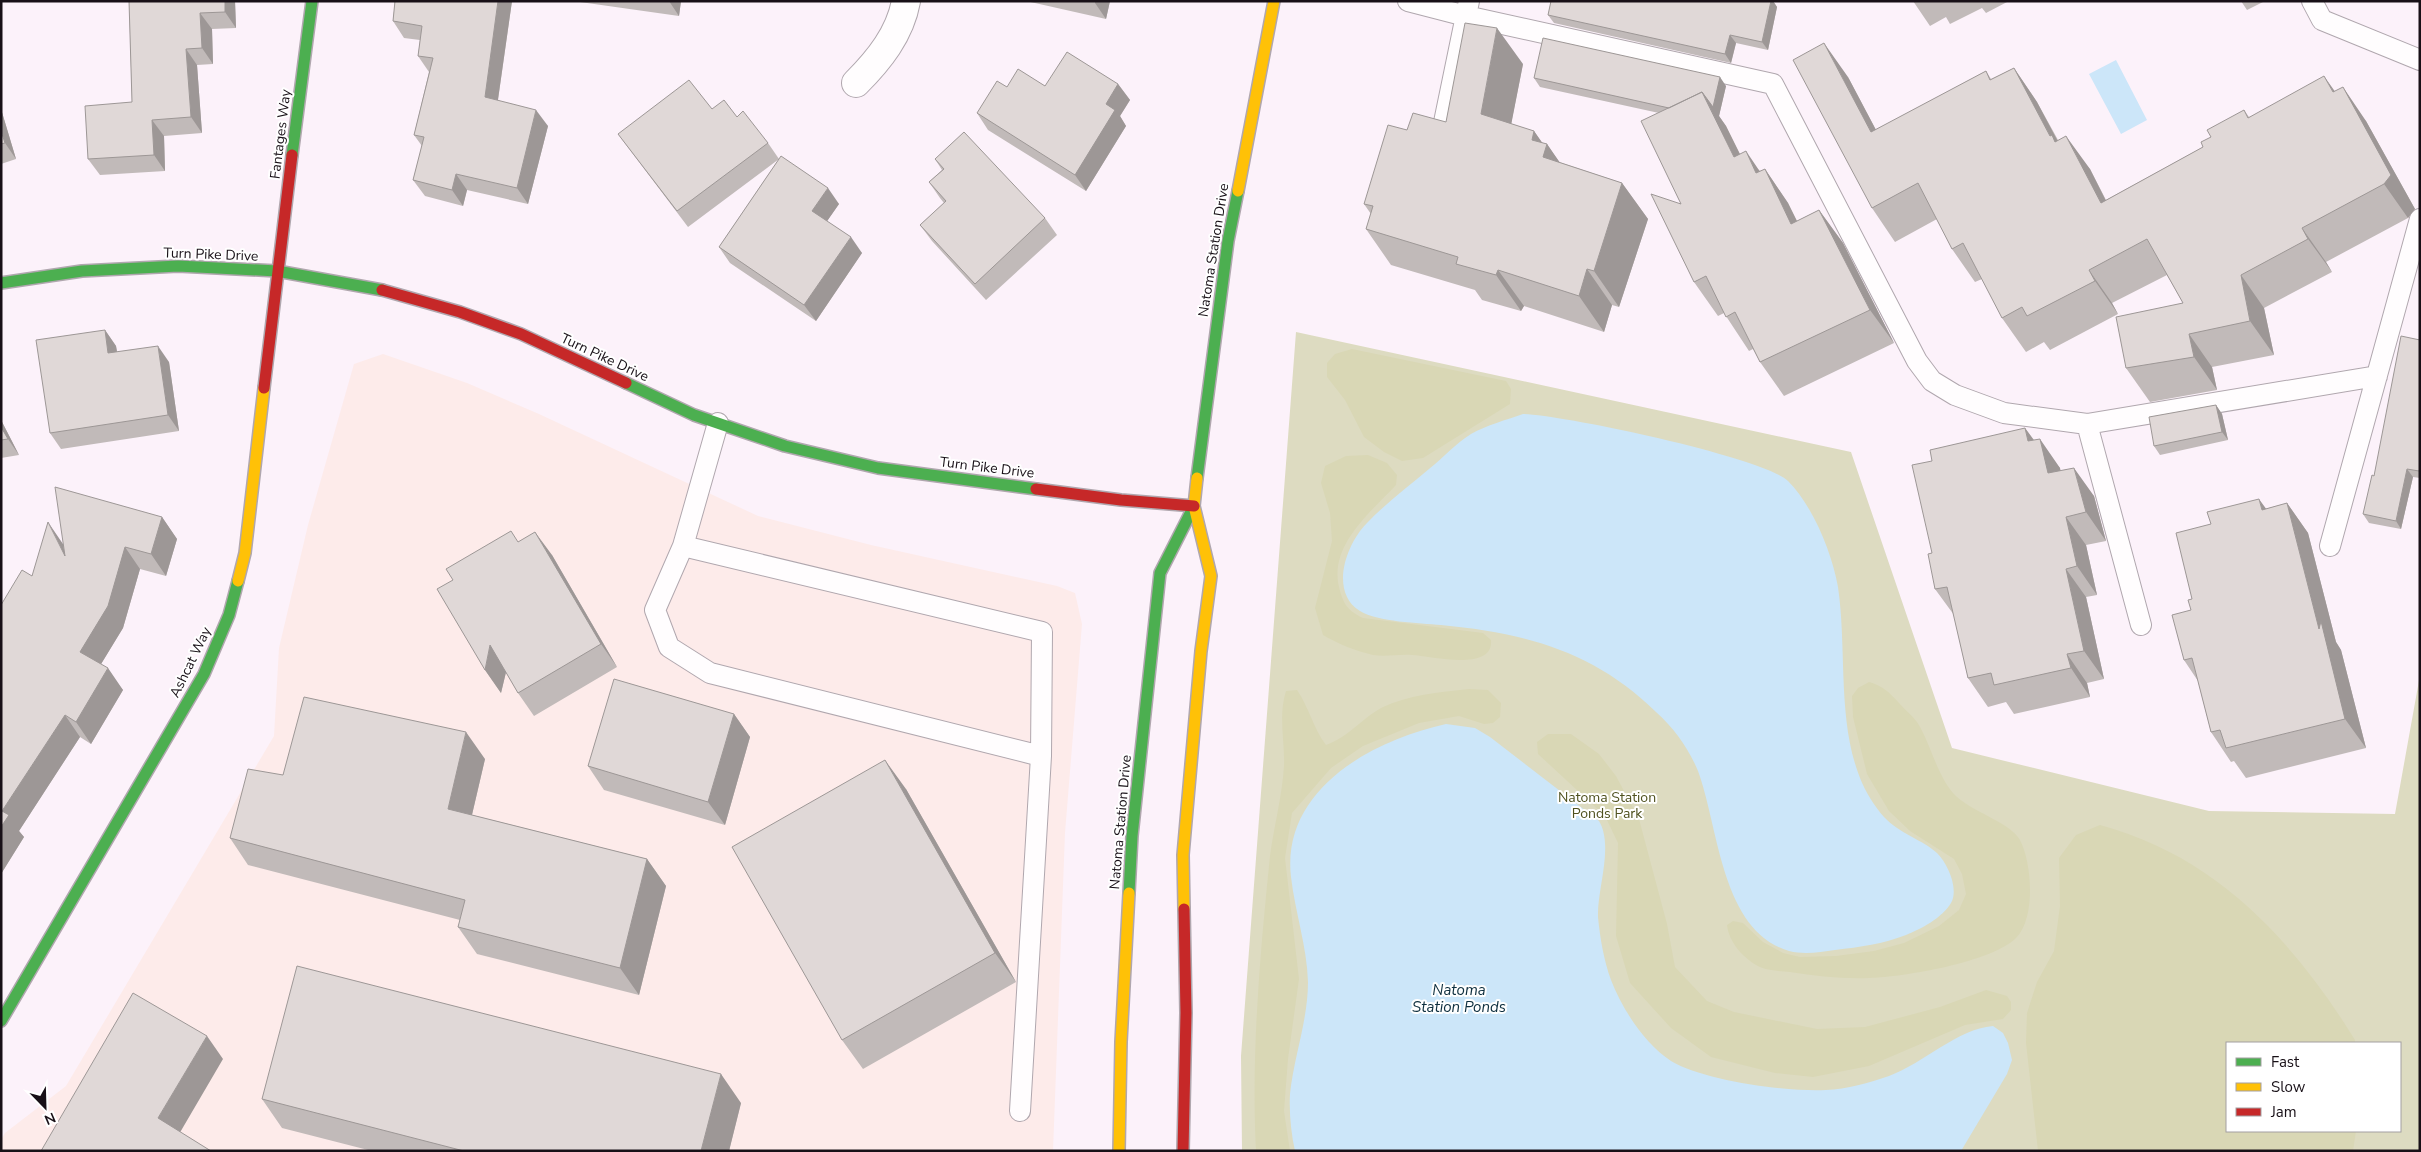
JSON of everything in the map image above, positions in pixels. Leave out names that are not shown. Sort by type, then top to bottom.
[{"type":"street","name":"Fantages Way","points":[[277,271],[312,1]]},
{"type":"street","points":[[856,83],[875,64],[891,41],[906,1]]},
{"type":"street","name":"Natoma Station Drive","points":[[1183,1151],[1186,1013],[1183,855],[1201,651],[1210,576],[1194,506],[1228,241],[1274,1]]},
{"type":"street","name":"Turn Pike Drive","points":[[1,283],[82,271],[178,266],[277,271],[368,286],[460,312],[521,334],[694,415],[785,446],[878,468],[1121,500],[1194,506]]},
{"type":"street","name":"Ashcat Way","points":[[1,1021],[204,674],[229,615],[245,553],[277,271]]},
{"type":"street","name":"Natoma Station Drive","points":[[1119,1151],[1121,1042],[1132,836],[1153,623],[1160,572],[1194,506]]},
{"type":"lane","points":[[1408,1],[1468,9],[1773,84],[1908,344],[1932,380],[1955,396],[2004,413],[2087,424],[2377,376]]},
{"type":"lane","points":[[2312,1],[2322,20],[2420,60]]},
{"type":"lane","points":[[1443,127],[1468,9]]},
{"type":"lane","points":[[2330,546],[2420,218]]},
{"type":"lane","points":[[718,423],[683,546],[655,610],[669,647],[710,673],[1041,756]]},
{"type":"lane","points":[[2087,424],[2141,625]]},
{"type":"lane","points":[[683,546],[1042,632],[1041,756],[1020,1111]]},
{"type":"shaded area","points":[[383,354],[467,383],[539,414],[758,516],[871,545],[1057,586],[1075,593],[1082,624],[1065,833],[1053,1151],[1,1151],[1,1140],[5,1133],[66,1086],[274,736],[279,648],[308,525],[354,364]]},
{"type":"green space","name":"Natoma Station Ponds Park","points":[[1296,332],[1851,452],[1952,748],[2209,811],[2395,814],[2420,675],[2420,1151],[1242,1151],[1241,1056]]},
{"type":"green space","points":[[1352,349],[1506,381],[1511,389],[1510,404],[1423,458],[1402,461],[1384,452],[1364,437],[1345,400],[1327,377],[1327,363],[1335,354]]},
{"type":"green space","points":[[1368,455],[1387,463],[1397,475],[1396,485],[1364,518],[1346,543],[1340,557],[1338,572],[1339,587],[1344,602],[1353,613],[1363,618],[1483,633],[1491,640],[1489,650],[1483,656],[1460,660],[1412,655],[1373,655],[1347,647],[1323,635],[1315,608],[1332,541],[1330,513],[1321,483],[1325,466],[1346,456]]},
{"type":"green space","points":[[1869,682],[1878,685],[1889,693],[1917,722],[1942,777],[1953,793],[1969,806],[2007,827],[2020,840],[2029,876],[2030,890],[2027,917],[2016,938],[2004,947],[1947,967],[1903,975],[1869,978],[1819,976],[1764,968],[1748,960],[1738,950],[1728,932],[1727,925],[1733,921],[1743,923],[1763,942],[1783,953],[1800,957],[1836,956],[1874,951],[1904,943],[1939,926],[1959,910],[1966,894],[1962,874],[1954,859],[1910,831],[1889,811],[1867,774],[1853,717],[1852,696],[1858,688]]},
{"type":"green space","points":[[1469,689],[1488,690],[1501,703],[1500,717],[1493,723],[1484,724],[1459,716],[1419,723],[1363,746],[1331,768],[1292,813],[1285,858],[1299,979],[1288,1059],[1284,1111],[1290,1151],[1256,1151],[1257,1004],[1270,856],[1283,778],[1282,710],[1286,691],[1297,690],[1326,745],[1342,737],[1374,712],[1391,704],[1424,695]]},
{"type":"green space","points":[[1548,734],[1571,734],[1599,754],[1616,776],[1639,819],[1667,924],[1675,967],[1707,1001],[1734,1012],[1817,1029],[1865,1027],[1940,1007],[1986,990],[2007,996],[2011,1002],[2011,1010],[2003,1019],[1965,1025],[1869,1066],[1813,1077],[1775,1073],[1711,1057],[1671,1028],[1630,983],[1616,936],[1618,843],[1605,816],[1538,754],[1537,742]]},
{"type":"green space","points":[[2100,825],[2142,839],[2180,858],[2216,881],[2248,907],[2278,937],[2306,969],[2355,1042],[2226,1042],[2226,1132],[2356,1132],[2353,1151],[2038,1151],[2026,1043],[2027,1013],[2037,982],[2054,951],[2060,906],[2059,858],[2076,835]]},
{"type":"water","points":[[2116,60],[2147,120],[2121,134],[2089,74]]},
{"type":"water","points":[[1523,414],[1618,429],[1704,450],[1771,471],[1788,481],[1797,491],[1806,503],[1826,545],[1838,587],[1841,610],[1845,708],[1853,756],[1860,778],[1870,799],[1890,823],[1931,848],[1945,863],[1954,891],[1951,903],[1937,918],[1912,933],[1889,941],[1824,952],[1789,951],[1766,940],[1749,922],[1736,900],[1718,848],[1698,771],[1690,755],[1669,725],[1632,691],[1608,674],[1583,660],[1530,640],[1501,633],[1377,618],[1360,611],[1351,603],[1345,592],[1344,568],[1347,555],[1353,543],[1367,523],[1465,438],[1483,428]]},
{"type":"water","name":"Natoma Station Ponds","points":[[1446,724],[1475,728],[1490,737],[1599,821],[1603,831],[1605,855],[1598,917],[1609,973],[1621,1003],[1635,1025],[1661,1054],[1671,1061],[1704,1074],[1747,1084],[1790,1089],[1834,1089],[1858,1085],[1889,1076],[1966,1033],[1980,1028],[1993,1026],[2003,1033],[2008,1043],[2012,1060],[2007,1074],[1961,1151],[1295,1151],[1292,1137],[1290,1094],[1306,1010],[1308,982],[1291,877],[1292,846],[1301,818],[1316,794],[1337,774],[1362,756],[1390,742]]},
{"type":"building","points":[[129,1],[225,1],[225,12],[200,13],[202,48],[186,49],[191,117],[152,120],[154,155],[88,159],[85,106],[132,102]]},
{"type":"building","points":[[395,1],[498,1],[485,97],[536,110],[517,188],[456,174],[452,190],[413,180],[424,137],[414,135],[433,58],[418,56],[422,26],[393,21]]},
{"type":"building","points":[[1551,1],[1771,1],[1762,42],[1730,35],[1725,54],[1548,15]]},
{"type":"building","points":[[1465,23],[1497,28],[1481,114],[1534,131],[1532,140],[1547,144],[1543,157],[1622,183],[1594,271],[1587,269],[1579,296],[1498,270],[1496,275],[1456,264],[1458,257],[1366,229],[1373,206],[1364,204],[1388,125],[1407,130],[1413,113],[1446,122]]},
{"type":"building","points":[[1543,38],[1720,77],[1713,107],[1702,92],[1669,108],[1534,78]]},
{"type":"building","points":[[1824,43],[1871,132],[1986,71],[1990,80],[2014,68],[2050,136],[2052,135],[2055,142],[2066,136],[2101,203],[2203,147],[2201,142],[2211,137],[2207,130],[2244,110],[2248,118],[2324,76],[2333,92],[2343,87],[2391,175],[2384,184],[2302,228],[2308,239],[2241,275],[2250,321],[2189,334],[2194,357],[2126,368],[2116,317],[2183,303],[2147,239],[2089,270],[2095,281],[2027,316],[2022,307],[2002,318],[1963,243],[1952,249],[1918,183],[1872,208],[1793,60]]},
{"type":"building","points":[[1067,52],[1118,84],[1106,104],[1115,110],[1075,175],[977,113],[997,81],[1007,87],[1018,69],[1045,86]]},
{"type":"building","points":[[689,80],[712,109],[724,100],[737,117],[743,111],[768,143],[677,211],[618,134]]},
{"type":"building","points":[[1702,92],[1734,157],[1746,151],[1756,173],[1765,169],[1791,224],[1819,210],[1870,310],[1760,362],[1735,312],[1726,317],[1706,276],[1694,282],[1651,194],[1681,204],[1641,121]]},
{"type":"building","points":[[1,131],[5,143],[1,144]]},
{"type":"building","points":[[964,132],[1045,218],[975,284],[920,225],[946,201],[929,182],[944,169],[935,159]]},
{"type":"building","points":[[781,156],[828,188],[812,211],[851,237],[804,305],[719,247]]},
{"type":"building","points":[[105,330],[108,353],[158,346],[168,415],[50,433],[36,340]]},
{"type":"building","points":[[2401,336],[2420,340],[2420,468],[2419,471],[2407,469],[2396,521],[2363,514],[2372,475],[2374,476]]},
{"type":"building","points":[[2216,405],[2222,432],[2154,446],[2149,417]]},
{"type":"building","points":[[1,427],[8,439],[1,440]]},
{"type":"building","points":[[2025,428],[2028,441],[2040,439],[2048,473],[2074,468],[2086,512],[2066,517],[2077,566],[2066,569],[2084,651],[2067,654],[2071,668],[1994,685],[1991,673],[1968,678],[1947,587],[1935,589],[1928,554],[1932,553],[1912,465],[1932,461],[1930,450]]},
{"type":"building","points":[[55,487],[162,517],[151,554],[125,547],[108,606],[80,652],[108,668],[76,722],[65,715],[2,811],[9,815],[1,827],[1,605],[22,570],[32,576],[48,522],[65,556]]},
{"type":"building","points":[[2259,499],[2262,510],[2287,503],[2319,629],[2321,621],[2345,719],[2226,748],[2220,730],[2211,732],[2192,658],[2184,660],[2172,615],[2191,610],[2188,600],[2192,599],[2176,533],[2211,524],[2207,512]]},
{"type":"building","points":[[511,531],[518,542],[535,532],[601,644],[518,693],[490,645],[485,670],[437,589],[453,580],[446,569]]},
{"type":"building","points":[[614,679],[734,714],[708,802],[588,766]]},
{"type":"building","points":[[304,697],[466,732],[448,809],[647,859],[620,968],[458,927],[465,900],[230,838],[248,769],[283,775]]},
{"type":"building","points":[[885,760],[995,953],[842,1040],[732,847]]},
{"type":"building","points":[[297,966],[721,1074],[701,1151],[464,1151],[262,1099]]},
{"type":"building","points":[[133,993],[207,1036],[158,1118],[211,1151],[41,1151]]},
{"type":"traffic: fast","points":[[292,155],[312,1]]},
{"type":"traffic: fast","points":[[1197,478],[1228,241],[1238,191]]},
{"type":"traffic: fast","points":[[1,283],[82,271],[178,266],[277,271],[382,290]]},
{"type":"traffic: fast","points":[[626,383],[694,415],[785,446],[878,468],[1036,489]]},
{"type":"traffic: fast","points":[[1129,893],[1132,836],[1160,573],[1194,506]]},
{"type":"traffic: fast","points":[[1,1021],[204,674],[229,615],[238,581]]},
{"type":"traffic: slow","points":[[1238,191],[1274,1]]},
{"type":"traffic: slow","points":[[238,581],[245,553],[264,388]]},
{"type":"traffic: slow","points":[[1184,909],[1183,855],[1201,651],[1211,576],[1194,506],[1197,478]]},
{"type":"traffic: slow","points":[[1119,1151],[1121,1042],[1129,893]]},
{"type":"traffic: jam","points":[[264,388],[292,155]]},
{"type":"traffic: jam","points":[[382,290],[460,312],[521,334],[626,383]]},
{"type":"traffic: jam","points":[[1036,489],[1121,500],[1194,506]]},
{"type":"traffic: jam","points":[[1183,1151],[1186,1013],[1184,909]]}]
